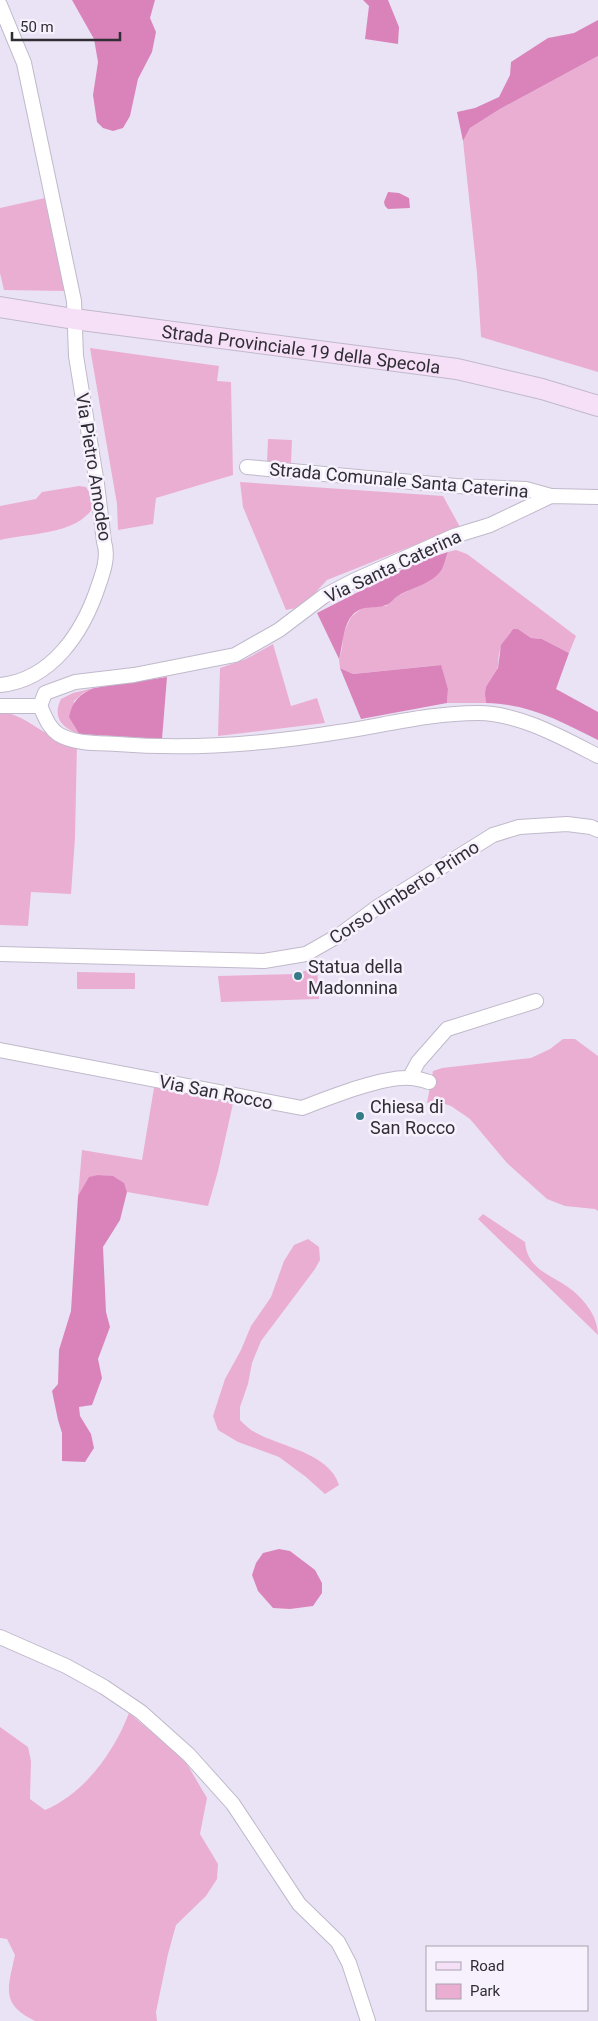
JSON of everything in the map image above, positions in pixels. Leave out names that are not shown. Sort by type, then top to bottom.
[{"type":"main road","name":"Strada Provinciale 19 della Specola","points":[[0,306],[74,319],[457,369],[542,389],[598,406]]},
{"type":"street","name":"Via Pietro Amodeo","points":[[0,5],[24,63],[74,301],[76,356],[97,484],[104,542],[107,551],[101,580],[90,611],[70,644],[57,658],[41,669],[14,684],[0,685]]},
{"type":"street","name":"Strada Comunale Santa Caterina","points":[[247,467],[456,486],[526,489],[551,496]]},
{"type":"street","name":"Via Santa Caterina","points":[[40,706],[45,692],[75,682],[134,675],[235,655],[279,630],[324,596],[454,536],[490,525],[551,496],[598,497]]},
{"type":"street","points":[[0,706],[40,706],[50,728],[60,735],[82,741],[168,748],[260,743],[338,733],[442,715],[480,713],[509,718],[554,733],[598,756]]},
{"type":"street","name":"Corso Umberto Primo","points":[[0,954],[264,961],[306,954],[341,934],[380,906],[494,835],[519,828],[567,824],[591,827],[598,830]]},
{"type":"street","points":[[410,1078],[418,1062],[447,1029],[536,1001]]},
{"type":"street","name":"Via San Rocco","points":[[0,1050],[302,1108],[386,1081],[410,1078],[429,1082]]},
{"type":"street","points":[[0,1637],[66,1666],[104,1687],[141,1712],[189,1755],[233,1804],[299,1904],[338,1942],[349,1963],[368,2021]]},
{"type":"green space","points":[[598,56],[598,372],[481,337],[477,273],[463,141],[470,128],[500,109]]},
{"type":"green space","points":[[45,198],[65,291],[4,290],[0,273],[0,208]]},
{"type":"green space","points":[[90,348],[219,366],[217,381],[231,382],[233,475],[156,498],[153,524],[118,530],[117,504]]},
{"type":"green space","points":[[268,439],[292,440],[291,463],[267,462]]},
{"type":"green space","points":[[240,482],[443,496],[460,527],[327,580],[302,607],[286,610],[243,507]]},
{"type":"green space","points":[[79,486],[86,487],[92,497],[93,508],[85,517],[51,532],[0,540],[0,506],[36,499],[42,492]]},
{"type":"green space","points":[[456,550],[467,554],[576,636],[569,653],[542,639],[531,638],[518,629],[513,629],[504,641],[500,651],[497,670],[487,689],[486,703],[447,703],[448,689],[440,665],[353,674],[340,668],[339,659],[343,634],[351,617],[361,609],[370,606],[386,606],[396,597],[425,582],[443,567],[448,552]]},
{"type":"green space","points":[[273,644],[291,706],[317,698],[325,723],[218,736],[220,668],[246,659]]},
{"type":"green space","points":[[94,688],[83,693],[74,701],[73,724],[79,734],[73,732],[60,721],[58,705],[61,699],[73,693]]},
{"type":"green space","points":[[0,712],[20,717],[56,738],[77,744],[75,838],[71,894],[31,892],[28,926],[0,925]]},
{"type":"green space","points":[[317,966],[319,999],[221,1002],[218,976],[297,974]]},
{"type":"green space","points":[[77,972],[135,973],[135,989],[77,989]]},
{"type":"green space","points":[[563,1039],[575,1039],[598,1056],[598,1211],[595,1209],[565,1206],[547,1199],[507,1163],[470,1119],[451,1106],[436,1101],[427,1103],[433,1071],[442,1068],[531,1058],[550,1049]]},
{"type":"green space","points":[[155,1082],[234,1099],[208,1206],[127,1192],[120,1180],[103,1175],[98,1175],[78,1196],[82,1150],[142,1160]]},
{"type":"green space","points":[[483,1214],[525,1242],[529,1258],[539,1268],[571,1289],[583,1300],[595,1320],[598,1335],[478,1219]]},
{"type":"green space","points":[[308,1239],[319,1247],[320,1260],[261,1341],[252,1363],[248,1384],[240,1407],[240,1420],[251,1430],[262,1436],[301,1451],[324,1464],[333,1474],[339,1485],[325,1494],[279,1457],[238,1442],[218,1430],[213,1416],[225,1379],[241,1350],[251,1326],[271,1297],[284,1261],[294,1245]]},
{"type":"green space","points":[[129,1713],[184,1759],[207,1798],[200,1834],[218,1864],[217,1879],[206,1896],[176,1925],[156,2012],[157,2021],[35,2021],[24,2015],[11,2001],[9,1986],[15,1955],[7,1939],[0,1938],[0,1727],[28,1747],[31,1761],[30,1799],[45,1810],[73,1793],[96,1770],[115,1742]]},
{"type":"shaded area","points":[[72,0],[155,0],[150,18],[156,32],[152,52],[138,79],[130,116],[123,128],[113,131],[103,128],[97,122],[93,95],[98,62],[94,39]]},
{"type":"shaded area","points":[[363,0],[388,0],[399,27],[398,44],[365,39],[369,6]]},
{"type":"shaded area","points":[[598,20],[598,56],[500,109],[470,128],[463,141],[457,112],[475,108],[499,97],[510,75],[511,62],[548,38],[574,33]]},
{"type":"shaded area","points":[[388,192],[399,193],[409,198],[410,208],[388,209],[384,202]]},
{"type":"shaded area","points":[[448,552],[440,572],[429,581],[398,596],[388,604],[359,610],[354,613],[345,628],[339,659],[317,613],[415,563]]},
{"type":"shaded area","points":[[513,629],[518,629],[531,638],[542,639],[569,653],[556,689],[598,712],[598,740],[531,710],[486,703],[486,687],[498,668],[501,645]]},
{"type":"shaded area","points":[[441,665],[448,689],[447,703],[361,719],[340,668],[353,674]]},
{"type":"shaded area","points":[[167,677],[162,739],[79,734],[69,717],[77,699],[94,688]]},
{"type":"shaded area","points":[[98,1175],[113,1176],[124,1183],[127,1192],[120,1220],[103,1247],[106,1312],[110,1327],[98,1359],[102,1378],[92,1405],[79,1407],[80,1416],[91,1434],[94,1448],[85,1462],[62,1461],[62,1433],[52,1391],[58,1384],[59,1350],[71,1311],[78,1196],[89,1177]]},
{"type":"shaded area","points":[[279,1549],[290,1551],[315,1570],[322,1583],[322,1593],[313,1606],[290,1609],[273,1608],[258,1591],[252,1575],[256,1563],[263,1553]]},
{"type":"place","name":"Statua della Madonnina","points":[[298,976]]},
{"type":"place","name":"Chiesa di San Rocco","points":[[360,1116]]}]
